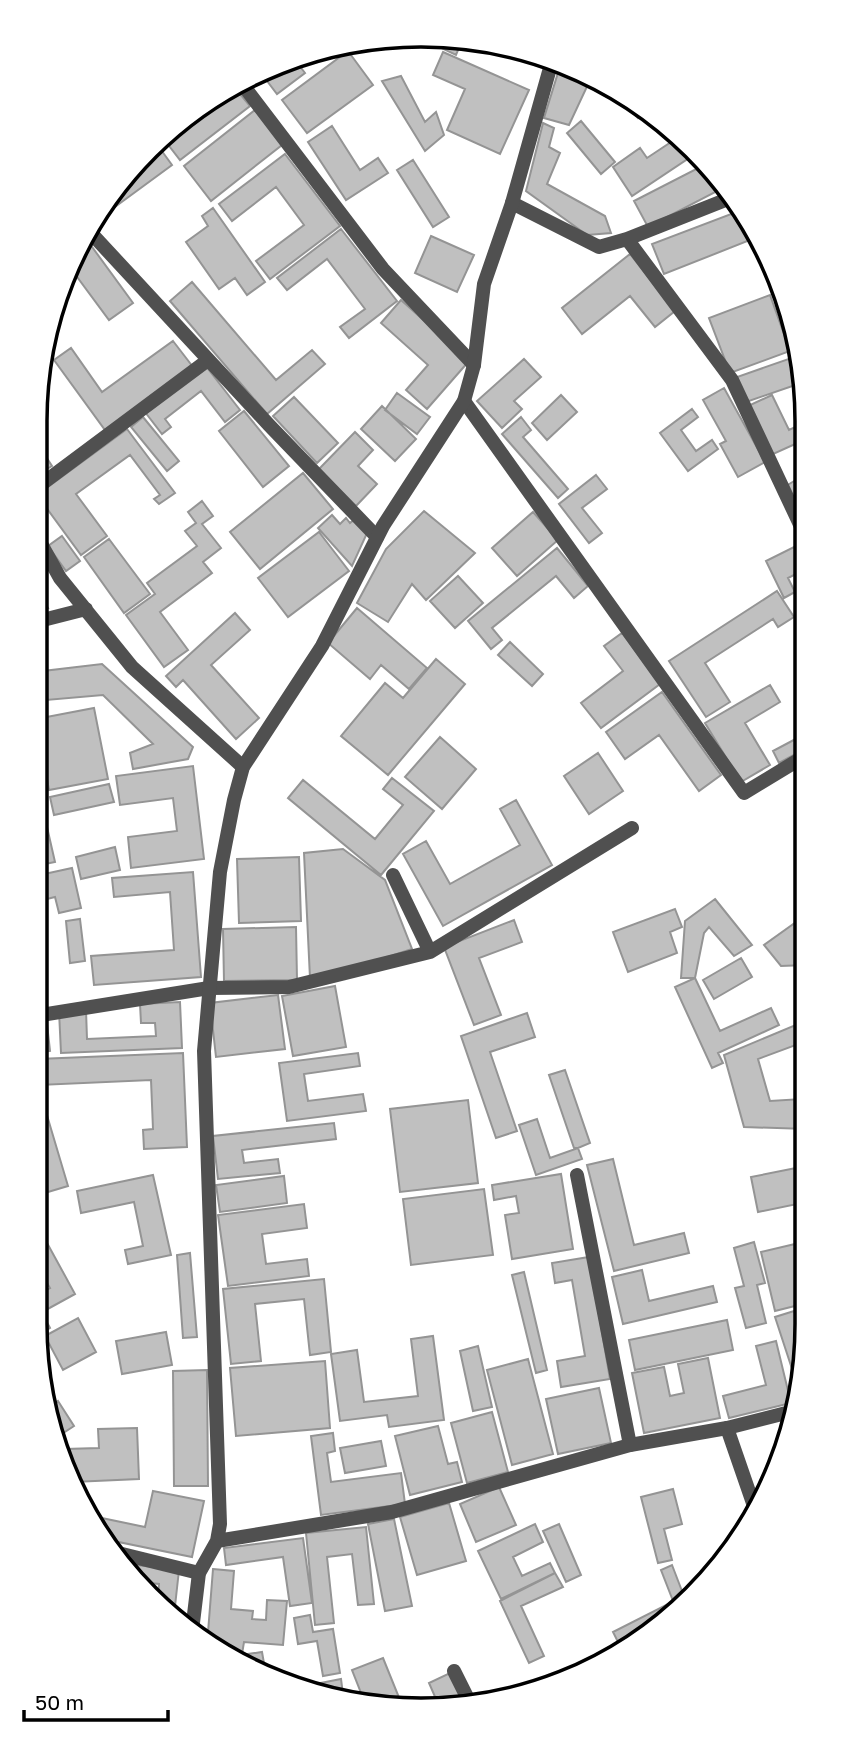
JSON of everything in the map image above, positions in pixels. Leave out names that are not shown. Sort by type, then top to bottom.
[{"type":"street","points":[[193,1621],[199,1573],[217,1541],[220,1524],[204,1051],[220,872],[243,767],[322,646],[377,537],[464,401],[474,365],[484,284],[512,203],[549,70]]},
{"type":"street","points":[[247,90],[383,269],[474,365]]},
{"type":"street","points":[[512,203],[599,247],[627,239],[723,201]]},
{"type":"street","points":[[95,238],[377,537]]},
{"type":"street","points":[[627,239],[732,380],[795,514]]},
{"type":"street","points":[[47,480],[208,360]]},
{"type":"street","points":[[464,401],[744,793],[795,763]]},
{"type":"street","points":[[47,555],[60,578],[132,667],[243,767]]},
{"type":"street","points":[[47,619],[86,609]]},
{"type":"street","points":[[47,1014],[209,988],[289,987],[430,952],[632,828]]},
{"type":"street","points":[[393,875],[430,952]]},
{"type":"street","points":[[577,1175],[630,1445]]},
{"type":"street","points":[[217,1541],[245,1534],[392,1512],[630,1445],[727,1428],[784,1414]]},
{"type":"street","points":[[727,1428],[751,1498]]},
{"type":"street","points":[[127,1555],[199,1573]]},
{"type":"street","points":[[454,1671],[466,1695]]},
{"type":"building","points":[[441,48],[458,49],[456,55]]},
{"type":"building","points":[[443,52],[529,90],[500,154],[447,130],[465,89],[433,75]]},
{"type":"building","points":[[350,54],[373,85],[307,133],[282,100],[342,56]]},
{"type":"building","points":[[301,67],[305,73],[277,94],[267,81]]},
{"type":"building","points":[[558,74],[587,87],[569,125],[544,118]]},
{"type":"building","points":[[401,76],[425,122],[436,112],[444,135],[425,151],[382,81]]},
{"type":"building","points":[[240,94],[250,106],[180,160],[169,146],[193,124]]},
{"type":"building","points":[[255,110],[282,145],[211,201],[184,166]]},
{"type":"building","points":[[581,121],[615,162],[601,174],[567,133]]},
{"type":"building","points":[[543,123],[554,128],[549,147],[560,153],[547,184],[605,216],[611,233],[587,235],[526,191]]},
{"type":"building","points":[[332,126],[360,170],[378,158],[388,173],[346,200],[308,142]]},
{"type":"building","points":[[670,143],[687,159],[632,196],[613,167],[640,148],[647,158]]},
{"type":"building","points":[[162,152],[172,165],[113,208]]},
{"type":"building","points":[[285,154],[340,226],[270,279],[256,261],[304,225],[276,187],[232,221],[219,204]]},
{"type":"building","points":[[413,160],[449,217],[433,227],[397,170]]},
{"type":"building","points":[[696,169],[717,191],[648,227],[634,201]]},
{"type":"building","points":[[213,208],[265,282],[247,295],[235,278],[219,289],[186,242],[208,226],[202,216]]},
{"type":"building","points":[[732,214],[748,241],[664,274],[652,244]]},
{"type":"building","points":[[341,229],[397,301],[349,338],[340,327],[365,309],[327,259],[287,290],[277,278]]},
{"type":"building","points":[[431,236],[474,255],[457,292],[415,273]]},
{"type":"building","points":[[91,246],[133,303],[109,320],[77,276]]},
{"type":"building","points":[[630,254],[675,311],[655,327],[630,296],[582,334],[562,308]]},
{"type":"building","points":[[192,282],[276,380],[312,350],[325,364],[267,414],[170,301]]},
{"type":"building","points":[[770,295],[789,352],[730,373],[709,318]]},
{"type":"building","points":[[401,300],[469,361],[427,409],[406,390],[428,365],[381,323]]},
{"type":"building","points":[[173,341],[193,367],[105,430],[54,360],[71,348],[102,392]]},
{"type":"building","points":[[524,359],[541,377],[514,401],[522,409],[502,428],[477,401]]},
{"type":"building","points":[[790,359],[793,386],[746,402],[737,377]]},
{"type":"building","points":[[205,365],[240,410],[225,422],[201,391],[165,419],[171,427],[162,434],[145,412]]},
{"type":"building","points":[[724,388],[765,462],[738,477],[720,444],[726,441],[703,400]]},
{"type":"building","points":[[397,393],[430,417],[417,434],[385,410]]},
{"type":"building","points":[[561,395],[577,412],[547,440],[532,423]]},
{"type":"building","points":[[772,395],[789,430],[795,427],[795,444],[771,455],[748,406]]},
{"type":"building","points":[[294,397],[338,443],[317,463],[273,416]]},
{"type":"building","points":[[382,406],[416,439],[395,461],[361,429]]},
{"type":"building","points":[[692,409],[698,417],[681,430],[696,451],[712,440],[718,449],[688,471],[660,433]]},
{"type":"building","points":[[244,411],[289,466],[263,487],[219,431]]},
{"type":"building","points":[[143,417],[179,461],[167,471],[131,427]]},
{"type":"building","points":[[521,417],[531,430],[523,437],[568,489],[558,498],[502,434]]},
{"type":"building","points":[[127,429],[175,493],[159,504],[154,499],[160,495],[130,455],[76,494],[107,536],[81,555],[47,509],[47,488]]},
{"type":"building","points":[[355,432],[373,450],[358,466],[377,484],[356,506],[319,469]]},
{"type":"building","points":[[303,473],[333,509],[260,569],[230,532]]},
{"type":"building","points":[[596,475],[607,489],[582,508],[602,533],[589,543],[559,504]]},
{"type":"building","points":[[795,480],[795,502],[786,486]]},
{"type":"building","points":[[202,501],[213,516],[202,524],[221,548],[203,562],[212,573],[160,612],[188,650],[164,667],[126,615],[155,594],[147,583],[197,546],[185,531],[196,523],[188,512]]},
{"type":"building","points":[[424,511],[475,553],[426,600],[412,584],[388,622],[357,603],[386,549]]},
{"type":"building","points":[[533,512],[558,540],[517,576],[492,548]]},
{"type":"building","points":[[332,515],[340,524],[346,518],[350,523],[356,518],[368,531],[352,566],[318,528]]},
{"type":"building","points":[[319,532],[349,571],[288,617],[258,578]]},
{"type":"building","points":[[62,536],[80,561],[66,571],[48,546]]},
{"type":"building","points":[[109,539],[150,594],[124,613],[84,557]]},
{"type":"building","points":[[795,546],[795,574],[788,578],[795,592],[784,598],[766,561]]},
{"type":"building","points":[[557,548],[588,586],[574,598],[556,576],[492,628],[502,640],[491,649],[468,621]]},
{"type":"building","points":[[458,576],[483,603],[455,628],[430,601]]},
{"type":"building","points":[[777,591],[794,617],[778,627],[773,619],[705,663],[730,702],[706,717],[669,661]]},
{"type":"building","points":[[357,608],[427,668],[409,689],[381,665],[370,679],[328,643]]},
{"type":"building","points":[[235,613],[250,630],[211,665],[259,718],[236,739],[183,680],[176,687],[166,676]]},
{"type":"building","points":[[622,633],[660,684],[601,728],[581,703],[623,671],[604,646]]},
{"type":"building","points":[[510,642],[543,674],[532,686],[498,655]]},
{"type":"building","points":[[436,659],[465,684],[388,775],[341,736],[385,683],[403,698]]},
{"type":"building","points":[[102,664],[193,747],[188,759],[133,769],[130,753],[153,744],[103,695],[47,700],[47,671]]},
{"type":"building","points":[[770,685],[780,702],[745,723],[770,765],[741,782],[705,723]]},
{"type":"building","points":[[662,692],[721,775],[699,791],[659,735],[625,759],[606,732]]},
{"type":"building","points":[[94,708],[108,779],[49,790],[47,717]]},
{"type":"building","points":[[440,737],[476,769],[442,809],[405,777]]},
{"type":"building","points":[[795,739],[795,754],[779,763],[773,751]]},
{"type":"building","points":[[598,753],[623,791],[589,814],[564,776]]},
{"type":"building","points":[[193,766],[204,859],[131,868],[128,837],[177,831],[173,798],[120,805],[116,776]]},
{"type":"building","points":[[392,778],[434,811],[381,875],[288,798],[303,780],[375,839],[403,805],[383,789]]},
{"type":"building","points":[[109,784],[114,802],[54,815],[50,797]]},
{"type":"building","points":[[516,800],[552,865],[443,926],[403,854],[426,841],[450,884],[520,845],[500,809]]},
{"type":"building","points":[[47,827],[55,862],[47,864]]},
{"type":"building","points":[[115,847],[120,870],[81,879],[76,857]]},
{"type":"building","points":[[343,849],[385,880],[412,949],[339,973],[310,978],[304,853]]},
{"type":"building","points":[[299,857],[301,921],[239,923],[237,859]]},
{"type":"building","points":[[72,868],[81,908],[59,913],[55,897],[47,899],[47,873]]},
{"type":"building","points":[[193,872],[201,977],[94,985],[91,956],[174,950],[170,892],[114,897],[112,878]]},
{"type":"building","points":[[715,899],[752,945],[734,956],[709,927],[704,933],[695,978],[681,978],[685,921]]},
{"type":"building","points":[[675,909],[682,927],[670,932],[677,953],[628,972],[613,932]]},
{"type":"building","points":[[80,919],[85,961],[70,963],[66,921]]},
{"type":"building","points":[[514,920],[522,942],[479,958],[501,1015],[474,1025],[444,947]]},
{"type":"building","points":[[795,923],[795,965],[781,966],[764,945]]},
{"type":"building","points":[[296,927],[297,980],[224,981],[223,929]]},
{"type":"building","points":[[741,958],[752,977],[714,999],[703,980]]},
{"type":"building","points":[[695,978],[720,1031],[771,1008],[779,1025],[718,1053],[723,1063],[712,1068],[675,987]]},
{"type":"building","points":[[335,986],[346,1047],[293,1056],[282,996]]},
{"type":"building","points":[[278,995],[285,1049],[216,1057],[210,1003]]},
{"type":"building","points":[[180,1002],[182,1048],[61,1053],[59,1011],[86,1010],[87,1039],[156,1036],[155,1023],[141,1023],[140,1004]]},
{"type":"building","points":[[527,1013],[535,1037],[490,1052],[517,1131],[496,1138],[461,1036]]},
{"type":"building","points":[[47,1024],[50,1051],[47,1051]]},
{"type":"building","points":[[795,1025],[795,1045],[758,1059],[770,1101],[795,1099],[795,1129],[744,1127],[724,1055]]},
{"type":"building","points":[[183,1053],[187,1147],[144,1149],[143,1130],[153,1129],[151,1080],[47,1085],[47,1059]]},
{"type":"building","points":[[358,1053],[360,1066],[304,1074],[308,1101],[363,1094],[366,1111],[287,1121],[279,1063]]},
{"type":"building","points":[[565,1070],[590,1143],[578,1148],[574,1148],[549,1075]]},
{"type":"building","points":[[468,1100],[478,1183],[400,1192],[390,1109]]},
{"type":"building","points":[[47,1115],[68,1186],[47,1192]]},
{"type":"building","points":[[537,1119],[550,1158],[578,1148],[582,1159],[536,1175],[519,1125]]},
{"type":"building","points":[[334,1123],[336,1139],[242,1150],[244,1163],[278,1159],[280,1173],[218,1179],[213,1136]]},
{"type":"building","points":[[613,1159],[634,1245],[684,1233],[689,1253],[614,1271],[587,1165]]},
{"type":"building","points":[[795,1168],[795,1204],[758,1212],[751,1177]]},
{"type":"building","points":[[561,1174],[573,1249],[512,1259],[505,1215],[519,1213],[516,1196],[494,1200],[492,1185]]},
{"type":"building","points":[[153,1175],[171,1255],[128,1264],[125,1250],[143,1246],[134,1202],[81,1213],[77,1191]]},
{"type":"building","points":[[284,1176],[287,1203],[220,1212],[216,1185]]},
{"type":"building","points":[[484,1189],[493,1255],[411,1265],[403,1199]]},
{"type":"building","points":[[304,1204],[307,1228],[262,1234],[266,1264],[307,1259],[309,1276],[228,1286],[218,1215]]},
{"type":"building","points":[[754,1242],[765,1283],[757,1285],[766,1323],[746,1328],[735,1288],[744,1286],[734,1248]]},
{"type":"building","points":[[47,1243],[75,1294],[47,1309],[47,1290],[50,1288],[47,1283]]},
{"type":"building","points":[[795,1244],[795,1306],[775,1311],[761,1252]]},
{"type":"building","points":[[190,1253],[197,1337],[183,1338],[177,1255]]},
{"type":"building","points":[[589,1257],[610,1379],[561,1387],[557,1361],[585,1356],[572,1280],[555,1283],[552,1263]]},
{"type":"building","points":[[642,1270],[649,1301],[713,1286],[717,1302],[623,1324],[612,1277]]},
{"type":"building","points":[[524,1272],[547,1370],[536,1373],[512,1275]]},
{"type":"building","points":[[324,1279],[331,1352],[310,1355],[304,1299],[255,1304],[261,1361],[231,1364],[223,1289]]},
{"type":"building","points":[[794,1311],[795,1314],[792,1370],[775,1317]]},
{"type":"building","points":[[78,1318],[96,1352],[63,1370],[48,1341],[47,1335]]},
{"type":"building","points":[[727,1320],[733,1350],[635,1370],[629,1340]]},
{"type":"building","points":[[166,1332],[172,1365],[122,1374],[116,1341]]},
{"type":"building","points":[[433,1336],[444,1420],[389,1427],[387,1415],[340,1421],[331,1354],[357,1350],[364,1402],[418,1396],[411,1339]]},
{"type":"building","points":[[776,1341],[789,1393],[786,1404],[729,1418],[723,1396],[766,1385],[756,1346]]},
{"type":"building","points":[[478,1346],[492,1407],[473,1411],[460,1351]]},
{"type":"building","points":[[708,1358],[720,1418],[644,1433],[632,1373],[664,1367],[670,1396],[684,1393],[678,1364]]},
{"type":"building","points":[[528,1359],[553,1454],[512,1465],[487,1370]]},
{"type":"building","points":[[325,1361],[330,1428],[236,1436],[230,1368]]},
{"type":"building","points":[[207,1370],[208,1486],[174,1486],[173,1371]]},
{"type":"building","points":[[599,1388],[611,1443],[558,1454],[546,1399]]},
{"type":"building","points":[[58,1401],[74,1426],[64,1433],[60,1421],[55,1403]]},
{"type":"building","points":[[492,1412],[508,1472],[467,1483],[451,1423]]},
{"type":"building","points":[[438,1426],[448,1464],[457,1462],[462,1482],[410,1495],[395,1436]]},
{"type":"building","points":[[137,1428],[139,1479],[83,1482],[69,1449],[99,1448],[98,1429]]},
{"type":"building","points":[[333,1433],[335,1451],[327,1453],[331,1482],[401,1473],[405,1504],[321,1515],[311,1436]]},
{"type":"building","points":[[381,1441],[386,1466],[345,1473],[340,1448]]},
{"type":"building","points":[[499,1487],[516,1525],[476,1542],[460,1504]]},
{"type":"building","points":[[673,1489],[682,1524],[664,1529],[672,1560],[658,1563],[641,1497]]},
{"type":"building","points":[[153,1491],[204,1501],[192,1557],[117,1542],[101,1518],[145,1527]]},
{"type":"building","points":[[449,1503],[466,1561],[417,1575],[400,1517]]},
{"type":"building","points":[[394,1519],[412,1606],[385,1611],[368,1524]]},
{"type":"building","points":[[535,1524],[543,1542],[513,1557],[522,1576],[550,1563],[555,1573],[501,1599],[478,1551]]},
{"type":"building","points":[[559,1524],[581,1575],[566,1582],[543,1531]]},
{"type":"building","points":[[366,1527],[374,1604],[358,1605],[352,1554],[327,1557],[334,1623],[315,1625],[306,1533]]},
{"type":"building","points":[[303,1538],[312,1603],[290,1606],[283,1557],[226,1565],[224,1548]]},
{"type":"building","points":[[135,1565],[179,1570],[175,1605],[159,1590],[159,1584],[153,1583]]},
{"type":"building","points":[[672,1565],[682,1591],[673,1600],[661,1570]]},
{"type":"building","points":[[213,1569],[234,1571],[231,1609],[253,1611],[252,1619],[266,1620],[267,1600],[287,1601],[283,1645],[244,1642],[242,1652],[208,1632]]},
{"type":"building","points":[[555,1573],[563,1587],[521,1606],[544,1656],[529,1663],[500,1601]]},
{"type":"building","points":[[668,1604],[649,1621],[618,1642],[613,1632]]},
{"type":"building","points":[[310,1615],[313,1632],[333,1629],[340,1673],[323,1676],[317,1641],[298,1644],[294,1618]]},
{"type":"building","points":[[262,1652],[264,1663],[256,1659],[246,1654]]},
{"type":"building","points":[[383,1658],[399,1697],[361,1693],[352,1670]]},
{"type":"building","points":[[450,1673],[461,1696],[435,1697],[429,1683]]},
{"type":"building","points":[[341,1679],[342,1690],[324,1685],[319,1683]]}]
